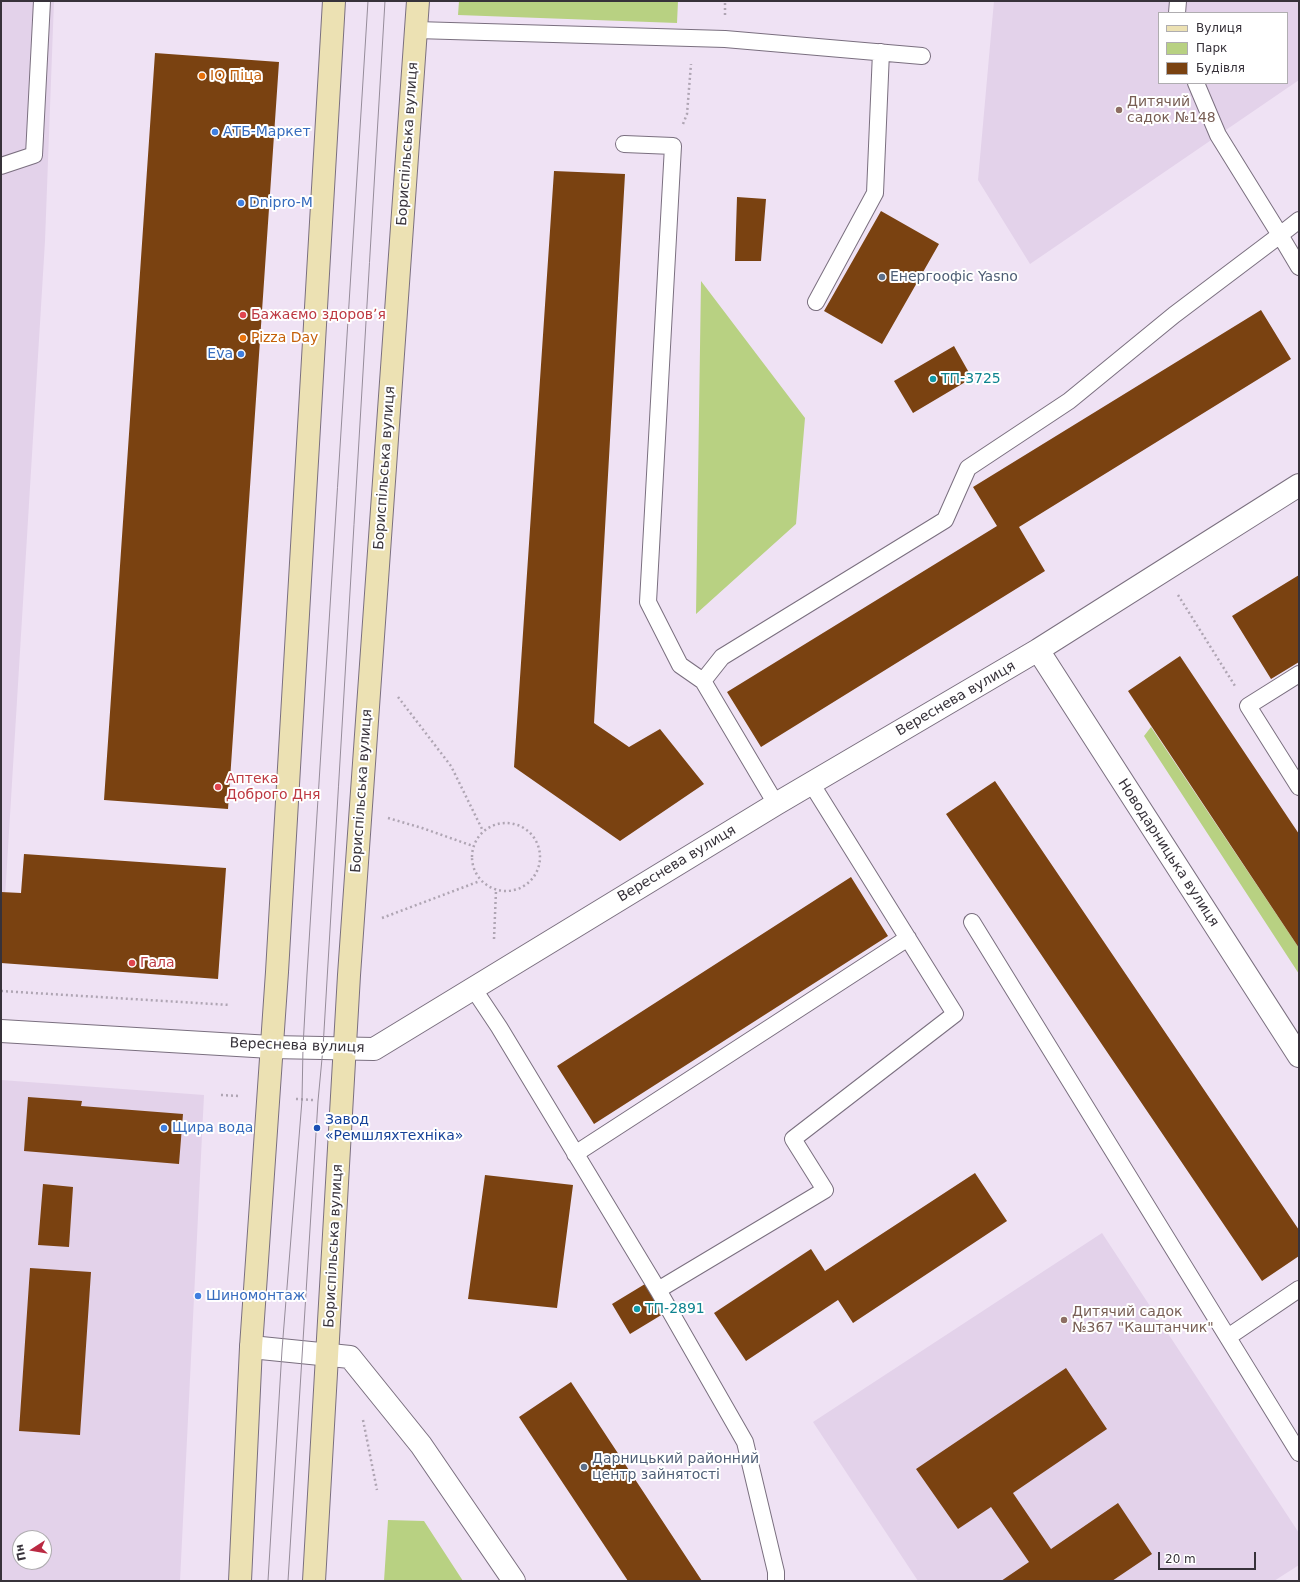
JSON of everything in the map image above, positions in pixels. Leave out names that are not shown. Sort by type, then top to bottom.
[{"type":"main road","points":[[240,1581],[251,1346],[277,972],[334,1]]},
{"type":"main road","name":"Бориспільська вулиця","points":[[314,1581],[346,1048],[349,975],[418,1]]},
{"type":"street","name":"Вереснева вулиця","points":[[1,1031],[271,1047],[374,1049],[776,804],[1038,650],[1299,485]]},
{"type":"street","name":"Новодарницька вулиця","points":[[1038,650],[1299,1056]]},
{"type":"street","points":[[251,1346],[350,1357],[421,1445],[514,1581]]},
{"type":"lane","points":[[1,166],[34,155],[42,1]]},
{"type":"lane","points":[[1177,12],[1178,1]]},
{"type":"lane","points":[[416,30],[725,39],[922,56]]},
{"type":"lane","points":[[816,302],[875,193],[881,52]]},
{"type":"lane","points":[[1196,84],[1218,135],[1299,267]]},
{"type":"lane","points":[[624,144],[673,146],[648,602],[680,665],[703,681],[776,804]]},
{"type":"lane","points":[[703,681],[722,657],[945,520],[968,468],[1069,401],[1174,315],[1299,220]]},
{"type":"lane","points":[[1299,674],[1248,706],[1299,787]]},
{"type":"lane","points":[[658,1290],[825,1190],[793,1139],[955,1014],[811,783]]},
{"type":"lane","points":[[972,922],[1299,1453]]},
{"type":"lane","points":[[575,1154],[908,938]]},
{"type":"lane","points":[[473,988],[499,1028],[658,1290],[746,1442],[776,1572],[776,1581]]},
{"type":"lane","points":[[1228,1337],[1299,1289]]},
{"type":"path","points":[[673,146],[687,114],[693,38]]},
{"type":"path","points":[[1177,594],[1248,706]]},
{"type":"path","points":[[394,692],[450,766],[483,831]]},
{"type":"path","points":[[386,818],[422,828],[473,846]]},
{"type":"path","points":[[499,823],[517,824],[533,834],[541,850],[540,868],[530,883],[514,892],[496,891],[480,881],[472,865],[473,846],[483,831],[499,823]]},
{"type":"path","points":[[380,918],[480,881]]},
{"type":"path","points":[[494,939],[496,891]]},
{"type":"path","points":[[1,991],[230,1005]]},
{"type":"shaded area","points":[[1,1],[54,1],[45,241],[1,963]]},
{"type":"shaded area","name":"Дитячий садок №148","points":[[994,1],[1299,1],[1299,80],[1030,264],[978,180]]},
{"type":"shaded area","points":[[1,1080],[204,1095],[180,1581],[1,1581]]},
{"type":"shaded area","name":"Дитячий садок №367 \"Каштанчик\"","points":[[1102,1233],[1299,1533],[1299,1565],[1274,1581],[918,1581],[813,1422]]},
{"type":"green space","points":[[459,1],[678,1],[677,23],[458,15]]},
{"type":"green space","points":[[701,281],[805,418],[796,524],[696,614]]},
{"type":"green space","points":[[1151,727],[1299,948],[1299,974],[1144,736]]},
{"type":"green space","points":[[388,1520],[424,1521],[463,1581],[384,1581]]},
{"type":"building","points":[[155,53],[279,62],[228,809],[104,800]]},
{"type":"building","points":[[554,171],[625,174],[594,723],[629,747],[660,729],[704,784],[620,841],[514,767]]},
{"type":"building","points":[[737,197],[766,199],[761,261],[735,261]]},
{"type":"building","name":"Енергоофіс Yasno","points":[[881,211],[939,244],[882,344],[824,311]]},
{"type":"building","points":[[1261,310],[1291,359],[1019,527],[1045,571],[761,747],[727,692],[997,526],[973,487]]},
{"type":"building","name":"ТП-3725","points":[[954,346],[972,378],[913,413],[894,381]]},
{"type":"building","points":[[1299,575],[1299,662],[1271,679],[1232,616]]},
{"type":"building","points":[[1180,656],[1299,834],[1299,948],[1128,691]]},
{"type":"building","points":[[995,781],[1299,1230],[1299,1256],[1262,1281],[946,814]]},
{"type":"building","points":[[24,854],[226,868],[218,979],[1,963],[1,892],[21,893]]},
{"type":"building","points":[[851,877],[888,936],[594,1124],[557,1066]]},
{"type":"building","points":[[28,1097],[82,1101],[81,1106],[183,1114],[179,1164],[24,1151]]},
{"type":"building","points":[[975,1173],[1007,1221],[853,1323],[838,1300],[746,1361],[714,1313],[811,1249],[825,1271]]},
{"type":"building","points":[[485,1175],[573,1185],[557,1308],[468,1299]]},
{"type":"building","points":[[43,1184],[73,1187],[69,1247],[38,1245]]},
{"type":"building","points":[[30,1268],[91,1272],[80,1435],[19,1431]]},
{"type":"building","name":"ТП-2891","points":[[645,1284],[663,1314],[630,1334],[612,1304]]},
{"type":"building","points":[[1066,1368],[1107,1429],[1013,1493],[1051,1549],[1118,1503],[1152,1554],[1112,1581],[1001,1581],[1029,1562],[991,1507],[958,1529],[916,1469]]},
{"type":"building","points":[[571,1382],[702,1581],[628,1581],[519,1417]]},
{"type":"tram line","points":[[268,1581],[282,1350],[302,1100],[307,974],[368,1]]},
{"type":"tram line","points":[[288,1581],[318,1101],[323,1048],[385,1]]},
{"type":"place","name":"IQ Піца","points":[[202,76]]},
{"type":"place","name":"Дитячий садок №148","points":[[1119,110]]},
{"type":"place","name":"АТБ-Маркет","points":[[215,132]]},
{"type":"place","name":"Dnipro-M","points":[[241,203]]},
{"type":"place","name":"Енергоофіс Yasno","points":[[882,277]]},
{"type":"place","name":"Бажаємо здоровʼя","points":[[243,315]]},
{"type":"place","name":"Pizza Day","points":[[243,338]]},
{"type":"place","name":"Eva","points":[[241,354]]},
{"type":"place","name":"ТП-3725","points":[[933,379]]},
{"type":"place","name":"Аптека Доброго Дня","points":[[218,787]]},
{"type":"place","name":"Гала","points":[[132,963]]},
{"type":"place","name":"Щира вода","points":[[164,1128]]},
{"type":"place","name":"Завод «Ремшляхтехніка»","points":[[317,1128]]},
{"type":"place","name":"Шиномонтаж","points":[[198,1296]]},
{"type":"place","name":"ТП-2891","points":[[637,1309]]},
{"type":"place","name":"Дитячий садок №367 \"Каштанчик\"","points":[[1064,1320]]},
{"type":"place","name":"Дарницький районний центр зайнятості","points":[[584,1467]]}]
